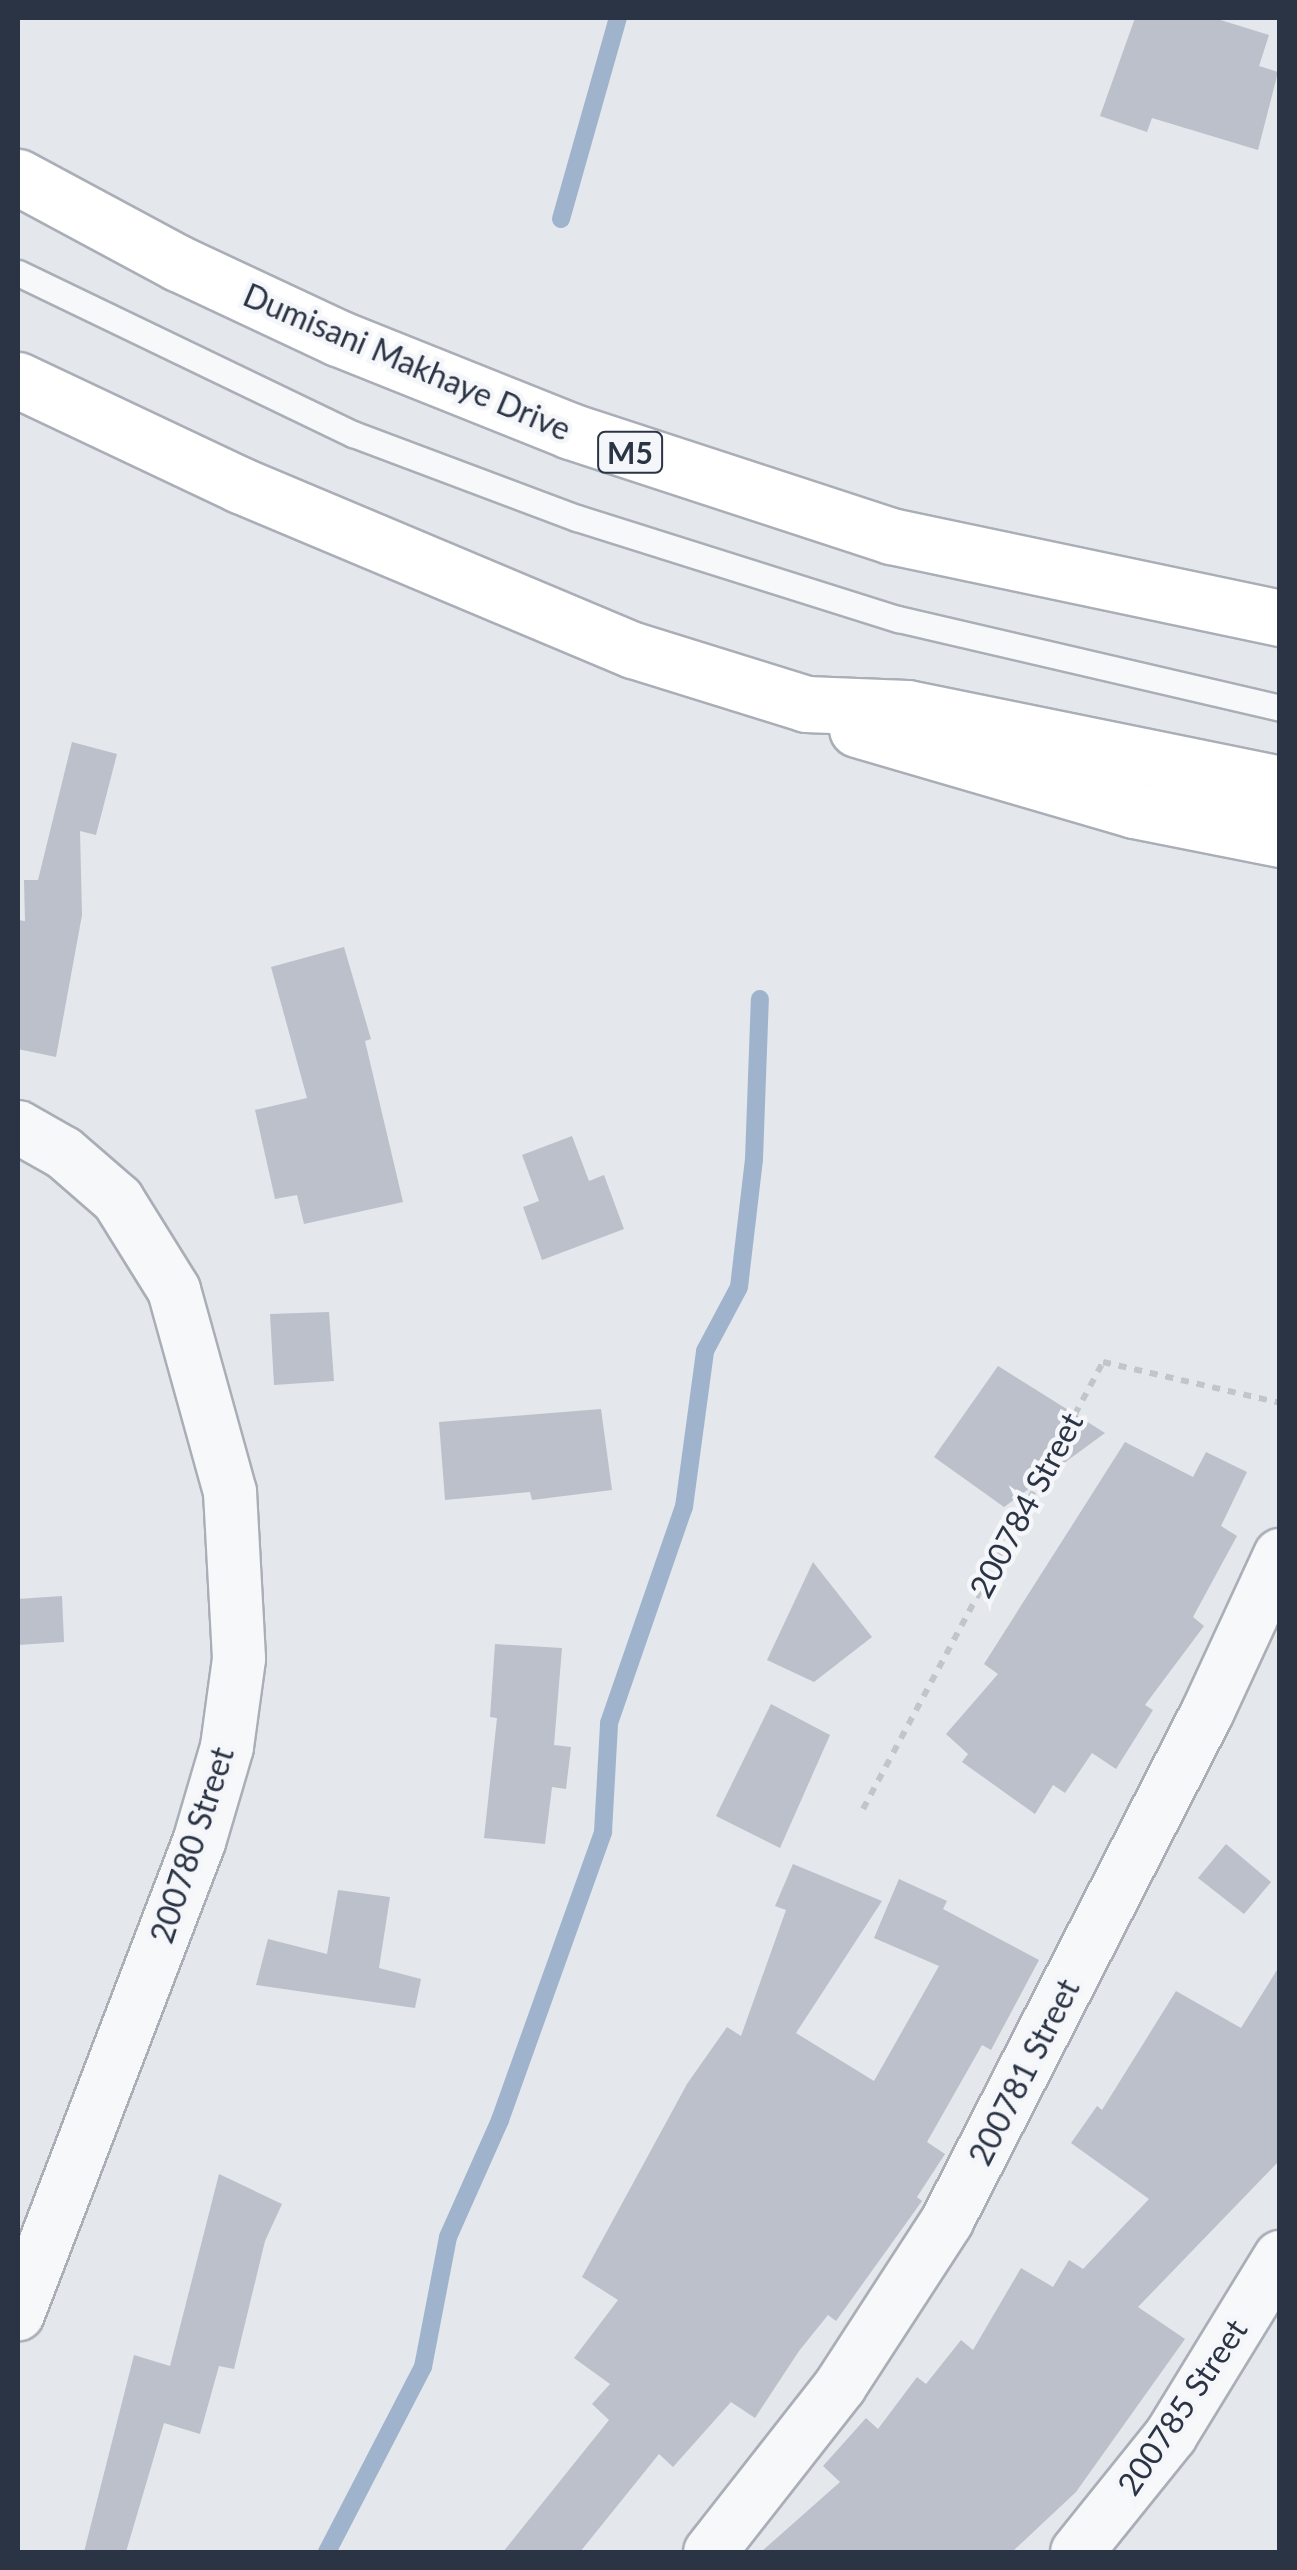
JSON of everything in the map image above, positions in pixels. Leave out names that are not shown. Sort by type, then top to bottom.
[{"type":"main road","name":"Dumisani Makhaye Drive","points":[[18,177],[178,263],[338,338],[570,431],[891,536],[1274,616]]},
{"type":"main road","points":[[18,380],[240,485],[633,650],[806,704],[874,738],[1134,810],[1280,839]]},
{"type":"main road","points":[[806,704],[906,708],[1280,784]]},
{"type":"street","name":"200780 Street","points":[[18,1127],[64,1153],[118,1200],[174,1290],[230,1492],[239,1659],[227,1747],[200,1842],[18,2314]]},
{"type":"street","name":"200781 Street","points":[[710,2552],[840,2386],[946,2222],[1208,1711],[1280,1556]]},
{"type":"street","name":"200785 Street","points":[[1077,2552],[1171,2435],[1280,2256]]},
{"type":"lane","points":[[18,273],[353,434],[577,518],[898,619],[1280,708]]},
{"type":"path","name":"200784 Street","points":[[863,1809],[1103,1362],[1280,1403]]},
{"type":"building","points":[[1135,18],[1214,18],[1269,35],[1259,66],[1278,72],[1258,150],[1152,118],[1147,132],[1100,116]]},
{"type":"building","points":[[72,742],[117,754],[96,835],[80,831],[82,915],[56,1057],[18,1049],[18,920],[25,921],[24,880],[38,880]]},
{"type":"building","points":[[344,947],[371,1039],[365,1041],[403,1202],[304,1224],[297,1195],[275,1199],[255,1110],[307,1098],[271,967]]},
{"type":"building","points":[[572,1136],[589,1181],[604,1175],[624,1229],[542,1260],[523,1207],[539,1201],[522,1155]]},
{"type":"building","points":[[329,1312],[334,1381],[274,1385],[270,1314]]},
{"type":"building","points":[[998,1366],[1105,1433],[1004,1507],[934,1457]]},
{"type":"building","points":[[601,1409],[612,1490],[532,1500],[530,1492],[445,1500],[439,1422]]},
{"type":"building","points":[[1125,1442],[1193,1477],[1206,1452],[1247,1472],[1221,1526],[1237,1536],[1193,1617],[1204,1626],[1145,1705],[1153,1710],[1116,1769],[1092,1753],[1065,1793],[1053,1785],[1035,1814],[962,1762],[968,1754],[946,1734],[998,1674],[984,1664]]},
{"type":"building","points":[[813,1562],[872,1637],[814,1682],[767,1660]]},
{"type":"building","points":[[62,1596],[64,1642],[18,1645],[18,1599]]},
{"type":"building","points":[[495,1644],[562,1648],[554,1745],[571,1747],[566,1789],[552,1787],[545,1844],[484,1838],[497,1718],[490,1717]]},
{"type":"building","points":[[771,1704],[830,1735],[780,1848],[716,1816]]},
{"type":"building","points":[[1226,1844],[1271,1882],[1244,1914],[1198,1878]]},
{"type":"building","points":[[793,1864],[882,1901],[796,2033],[874,2081],[939,1966],[874,1938],[899,1879],[947,1901],[943,1909],[1039,1960],[991,2050],[982,2045],[927,2142],[945,2154],[917,2197],[922,2201],[836,2321],[828,2315],[799,2351],[755,2418],[731,2402],[673,2467],[659,2454],[580,2552],[503,2552],[609,2420],[592,2404],[610,2384],[574,2358],[618,2300],[582,2277],[687,2084],[727,2027],[741,2036],[786,1910],[775,1906]]},
{"type":"building","points":[[338,1890],[390,1897],[379,1968],[421,1979],[415,2008],[256,1985],[268,1939],[327,1954]]},
{"type":"building","points":[[1280,1965],[1280,2160],[1138,2307],[1185,2339],[1076,2492],[1012,2552],[761,2552],[840,2482],[823,2466],[866,2418],[878,2429],[917,2377],[926,2384],[961,2340],[973,2350],[1021,2268],[1053,2287],[1069,2260],[1083,2269],[1149,2199],[1071,2143],[1097,2106],[1102,2110],[1176,1991],[1241,2028]]},
{"type":"building","points":[[219,2174],[282,2204],[265,2241],[234,2369],[219,2366],[200,2434],[164,2423],[126,2552],[84,2552],[134,2355],[170,2366]]},
{"type":"waterway","points":[[561,219],[618,18]]},
{"type":"waterway","points":[[327,2552],[423,2367],[448,2237],[500,2120],[603,1832],[609,1723],[684,1507],[705,1351],[739,1287],[754,1159],[760,999]]}]
